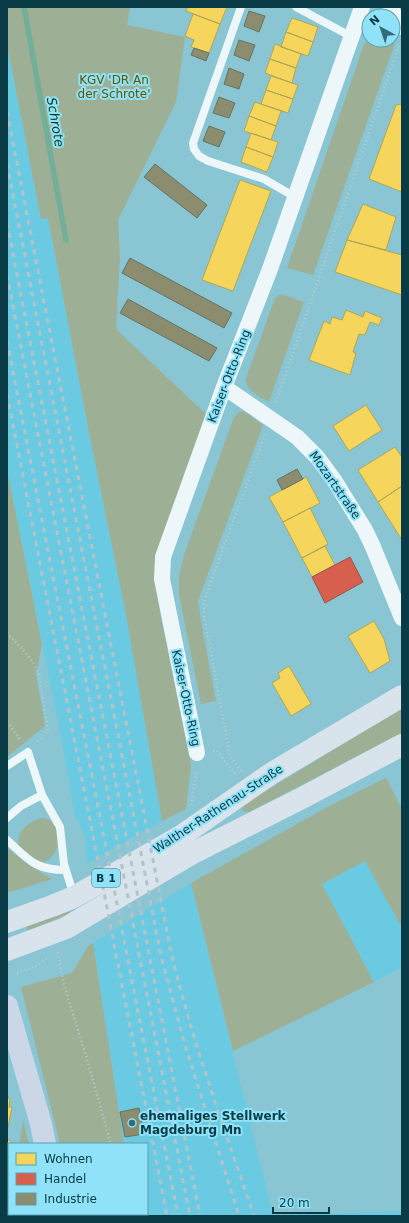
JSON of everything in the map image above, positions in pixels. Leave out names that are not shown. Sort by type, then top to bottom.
[{"type":"highway","points":[[7,1006],[41,1124],[45,1143]]},
{"type":"main road","name":"Walther-Rathenau-Straße","points":[[7,922],[74,897],[181,836],[272,773],[402,696]]},
{"type":"main road","name":"Walther-Rathenau-Straße","points":[[7,950],[66,928],[186,857],[402,745]]},
{"type":"street","name":"Kaiser-Otto-Ring","points":[[197,753],[161,573],[166,548],[224,387],[270,269],[362,7]]},
{"type":"street","points":[[390,7],[402,27]]},
{"type":"street","name":"Mozartstraße","points":[[224,387],[291,432],[317,457],[334,480],[374,547],[402,618]]},
{"type":"lane","points":[[241,7],[193,143],[194,149],[199,156],[208,161],[264,179],[295,197]]},
{"type":"lane","points":[[296,7],[352,37]]},
{"type":"lane","points":[[7,766],[28,752],[42,795],[60,827],[65,870],[74,897]]},
{"type":"lane","points":[[7,818],[21,806],[42,795]]},
{"type":"lane","points":[[7,840],[38,866],[47,869],[65,870]]},
{"type":"path","points":[[7,633],[35,667],[40,677],[48,731],[28,752],[7,722]]},
{"type":"path","name":"Kaiser-Otto-Ring","points":[[191,809],[197,769],[197,753],[217,751],[238,779]]},
{"type":"path","points":[[58,951],[62,981],[86,1056],[111,1143]]},
{"type":"shaded area","points":[[7,45],[41,219],[48,218],[89,433],[126,615],[162,821],[87,863],[85,835],[75,815],[59,725],[7,470]]},
{"type":"shaded area","points":[[365,861],[402,928],[402,967],[374,982],[322,884]]},
{"type":"shaded area","points":[[191,883],[273,1215],[402,1211],[402,1216],[141,1216],[148,1215],[148,1143],[124,1143],[93,943]]},
{"type":"green space","name":"KGV 'DR An der Schrote'","points":[[7,7],[130,7],[127,25],[185,37],[176,102],[118,220],[120,256],[116,329],[208,416],[155,576],[160,613],[191,766],[186,809],[162,821],[126,615],[89,433],[48,218],[41,219],[7,45]]},
{"type":"green space","points":[[363,48],[393,48],[313,275],[287,268]]},
{"type":"green space","points":[[279,295],[284,295],[304,302],[269,402],[250,390],[246,383],[246,378],[275,298]]},
{"type":"green space","points":[[243,411],[263,425],[198,601],[216,701],[201,704],[179,595],[179,576],[184,555],[234,417],[239,412]]},
{"type":"green space","points":[[7,470],[42,644],[36,674],[45,726],[7,757]]},
{"type":"green space","points":[[402,708],[402,733],[249,812],[242,810],[242,807],[261,794]]},
{"type":"green space","points":[[386,778],[402,809],[402,928],[365,861],[322,884],[374,982],[233,1051],[191,883],[331,805]]},
{"type":"green space","points":[[43,818],[49,820],[54,825],[58,840],[57,848],[53,855],[47,860],[39,863],[19,846],[18,841],[21,832],[29,824]]},
{"type":"green space","points":[[7,848],[27,864],[52,879],[7,893]]},
{"type":"green space","points":[[68,911],[70,913],[28,931],[26,925]]},
{"type":"green space","points":[[93,943],[124,1143],[60,1143],[21,987],[72,973],[88,946]]},
{"type":"green space","points":[[23,1120],[29,1143],[19,1143]]},
{"type":"green space","points":[[8,1207],[8,1215],[48,1216],[7,1216]]},
{"type":"green space","points":[[78,1215],[141,1216],[78,1216]]},
{"type":"building: Wohnen","points":[[188,7],[227,7],[220,24],[186,11]]},
{"type":"building: Wohnen","points":[[193,14],[220,24],[209,53],[191,47],[194,40],[185,36]]},
{"type":"building: Wohnen","points":[[292,18],[318,27],[313,42],[286,32]]},
{"type":"building: Wohnen","points":[[286,32],[313,42],[308,56],[281,47]]},
{"type":"building: Wohnen","points":[[275,44],[301,54],[296,68],[270,59]]},
{"type":"building: Wohnen","points":[[270,59],[296,68],[292,83],[265,73]]},
{"type":"building: Wohnen","points":[[271,76],[298,85],[293,99],[266,90]]},
{"type":"building: Wohnen","points":[[266,90],[293,99],[288,113],[261,104]]},
{"type":"building: Wohnen","points":[[255,102],[281,111],[276,126],[249,116]]},
{"type":"building: Wohnen","points":[[402,104],[402,192],[369,179],[396,105]]},
{"type":"building: Wohnen","points":[[249,116],[276,126],[271,140],[244,131]]},
{"type":"building: Wohnen","points":[[251,133],[278,142],[273,157],[246,147]]},
{"type":"building: Wohnen","points":[[246,147],[273,157],[267,172],[241,162]]},
{"type":"building: Wohnen","points":[[240,180],[271,191],[233,291],[202,280]]},
{"type":"building: Wohnen","points":[[363,204],[396,217],[386,250],[347,240]]},
{"type":"building: Wohnen","points":[[347,240],[402,255],[402,295],[335,272]]},
{"type":"building: Wohnen","points":[[346,310],[363,317],[365,311],[382,318],[379,325],[370,322],[365,335],[359,334],[353,352],[356,353],[350,375],[309,360],[324,321],[330,324],[332,317],[342,320]]},
{"type":"building: Wohnen","points":[[366,405],[382,430],[349,451],[333,426]]},
{"type":"building: Wohnen","points":[[395,447],[402,457],[402,486],[378,502],[358,470]]},
{"type":"building: Wohnen","points":[[306,477],[320,503],[283,522],[269,497]]},
{"type":"building: Wohnen","points":[[402,486],[402,540],[378,502]]},
{"type":"building: Wohnen","points":[[310,508],[328,544],[302,558],[283,522]]},
{"type":"building: Wohnen","points":[[325,546],[335,565],[312,577],[302,558]]},
{"type":"building: Wohnen","points":[[374,621],[384,639],[390,661],[370,673],[348,636]]},
{"type":"building: Wohnen","points":[[289,666],[311,704],[291,716],[272,683],[280,678],[278,673]]},
{"type":"building: Wohnen","points":[[7,1095],[10,1100],[9,1107],[12,1107],[7,1132]]},
{"type":"building: Wohnen","points":[[7,1139],[11,1141],[10,1143],[8,1143],[8,1158]]},
{"type":"building: Handel","points":[[350,557],[363,582],[325,603],[312,577]]},
{"type":"building: Industrie","points":[[249,11],[265,16],[259,32],[244,26]]},
{"type":"building: Industrie","points":[[239,40],[255,45],[249,61],[234,55]]},
{"type":"building: Industrie","points":[[194,48],[209,53],[206,61],[191,55]]},
{"type":"building: Industrie","points":[[229,68],[244,74],[239,89],[224,84]]},
{"type":"building: Industrie","points":[[219,97],[235,103],[229,118],[213,113]]},
{"type":"building: Industrie","points":[[209,126],[225,132],[219,147],[203,141]]},
{"type":"building: Industrie","points":[[155,164],[207,205],[197,218],[144,177]]},
{"type":"building: Industrie","points":[[130,258],[232,313],[224,328],[122,273]]},
{"type":"building: Industrie","points":[[128,299],[217,348],[209,361],[120,313]]},
{"type":"building: Industrie","points":[[297,469],[303,479],[282,490],[277,480]]},
{"type":"building: Industrie","name":"ehemaliges Stellwerk Magdeburg Mn","points":[[139,1108],[144,1134],[125,1137],[120,1112]]},
{"type":"waterway","name":"Schrote","points":[[24,7],[66,240]]},
{"type":"railway","points":[[7,112],[170,947],[178,981],[198,1049],[254,1216]]},
{"type":"railway","points":[[7,164],[161,956],[185,1045],[239,1216]]},
{"type":"railway","points":[[7,223],[200,1216]]},
{"type":"railway","points":[[7,275],[190,1216]]},
{"type":"railway","points":[[7,341],[178,1216]]},
{"type":"railway","points":[[7,394],[167,1216]]},
{"type":"place","name":"ehemaliges Stellwerk Magdeburg Mn","points":[[132,1123]]}]
